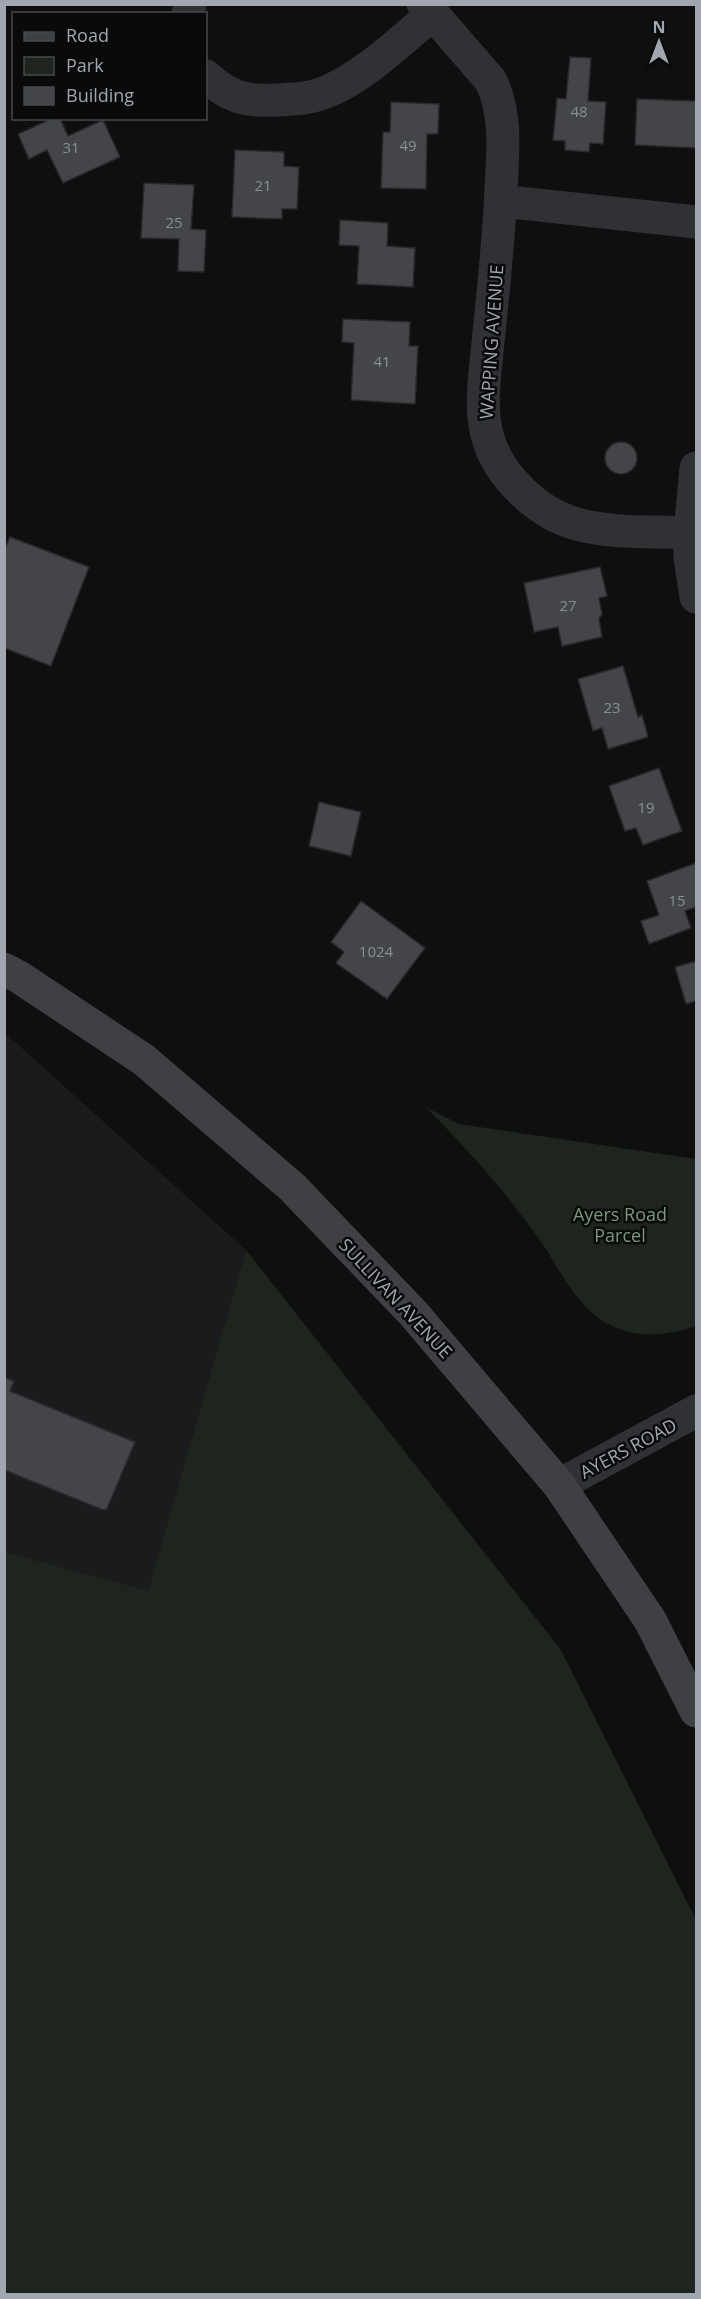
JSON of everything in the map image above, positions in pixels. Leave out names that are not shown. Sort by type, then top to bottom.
[{"type":"main road","name":"SULLIVAN AVENUE","points":[[4,969],[144,1060],[292,1187],[413,1313],[559,1485],[650,1620],[696,1711]]},
{"type":"street","points":[[207,77],[219,89],[241,99],[309,97],[326,92],[360,72],[428,9]]},
{"type":"street","name":"WAPPING AVENUE","points":[[428,9],[491,81],[498,94],[503,130],[501,201],[484,387],[485,426],[493,452],[516,484],[533,500],[552,513],[575,524],[605,529],[690,532]]},
{"type":"street","points":[[501,201],[696,222]]},
{"type":"street","points":[[696,468],[690,532],[690,557],[696,597]]},
{"type":"street","name":"AYERS ROAD","points":[[559,1485],[696,1411]]},
{"type":"shaded area","points":[[4,1032],[246,1250],[148,1592],[5,1552]]},
{"type":"green space","name":"Ayers Road Parcel","points":[[427,1108],[459,1124],[696,1159],[696,1326],[663,1334],[641,1334],[619,1329],[597,1317],[570,1288],[542,1243],[502,1191]]},
{"type":"green space","points":[[246,1250],[561,1650],[696,1920],[696,2294],[5,2294],[5,1552],[148,1591]]},
{"type":"building","points":[[570,57],[591,58],[588,101],[606,102],[603,144],[590,143],[589,152],[565,150],[565,141],[553,140],[557,98],[566,99]]},
{"type":"building","points":[[637,99],[696,101],[696,148],[635,145]]},
{"type":"building","points":[[391,102],[439,104],[438,134],[427,134],[426,189],[381,188],[383,132],[390,132]]},
{"type":"building","points":[[49,120],[61,120],[68,136],[103,120],[120,157],[63,183],[47,150],[29,159],[18,134]]},
{"type":"building","points":[[235,150],[284,152],[284,166],[299,167],[297,209],[282,209],[282,219],[232,217]]},
{"type":"building","points":[[144,183],[194,185],[191,229],[206,230],[204,272],[178,271],[179,239],[141,238]]},
{"type":"building","points":[[340,220],[388,223],[387,246],[415,248],[413,287],[357,284],[359,246],[339,245]]},
{"type":"building","points":[[343,319],[410,322],[409,346],[418,346],[415,404],[351,400],[354,343],[342,342]]},
{"type":"building","points":[[621,442],[632,447],[637,458],[632,469],[621,474],[610,469],[605,458],[610,447]]},
{"type":"building","points":[[10,537],[89,567],[51,666],[4,648],[4,551]]},
{"type":"building","points":[[600,567],[607,596],[599,598],[602,637],[562,646],[558,627],[534,632],[524,583]]},
{"type":"building","points":[[623,666],[638,717],[642,715],[648,737],[608,749],[602,728],[593,731],[578,679]]},
{"type":"building","points":[[659,768],[682,831],[643,845],[636,828],[625,831],[609,786]]},
{"type":"building","points":[[319,802],[361,812],[351,856],[309,846]]},
{"type":"building","points":[[696,863],[696,907],[685,911],[691,928],[649,944],[641,921],[659,915],[647,881]]},
{"type":"building","points":[[361,901],[425,948],[387,999],[336,963],[344,952],[331,942]]},
{"type":"building","points":[[696,961],[696,1001],[686,1004],[675,967]]},
{"type":"building","points":[[4,1377],[14,1381],[10,1391],[135,1442],[107,1509],[103,1510],[4,1470]]}]
